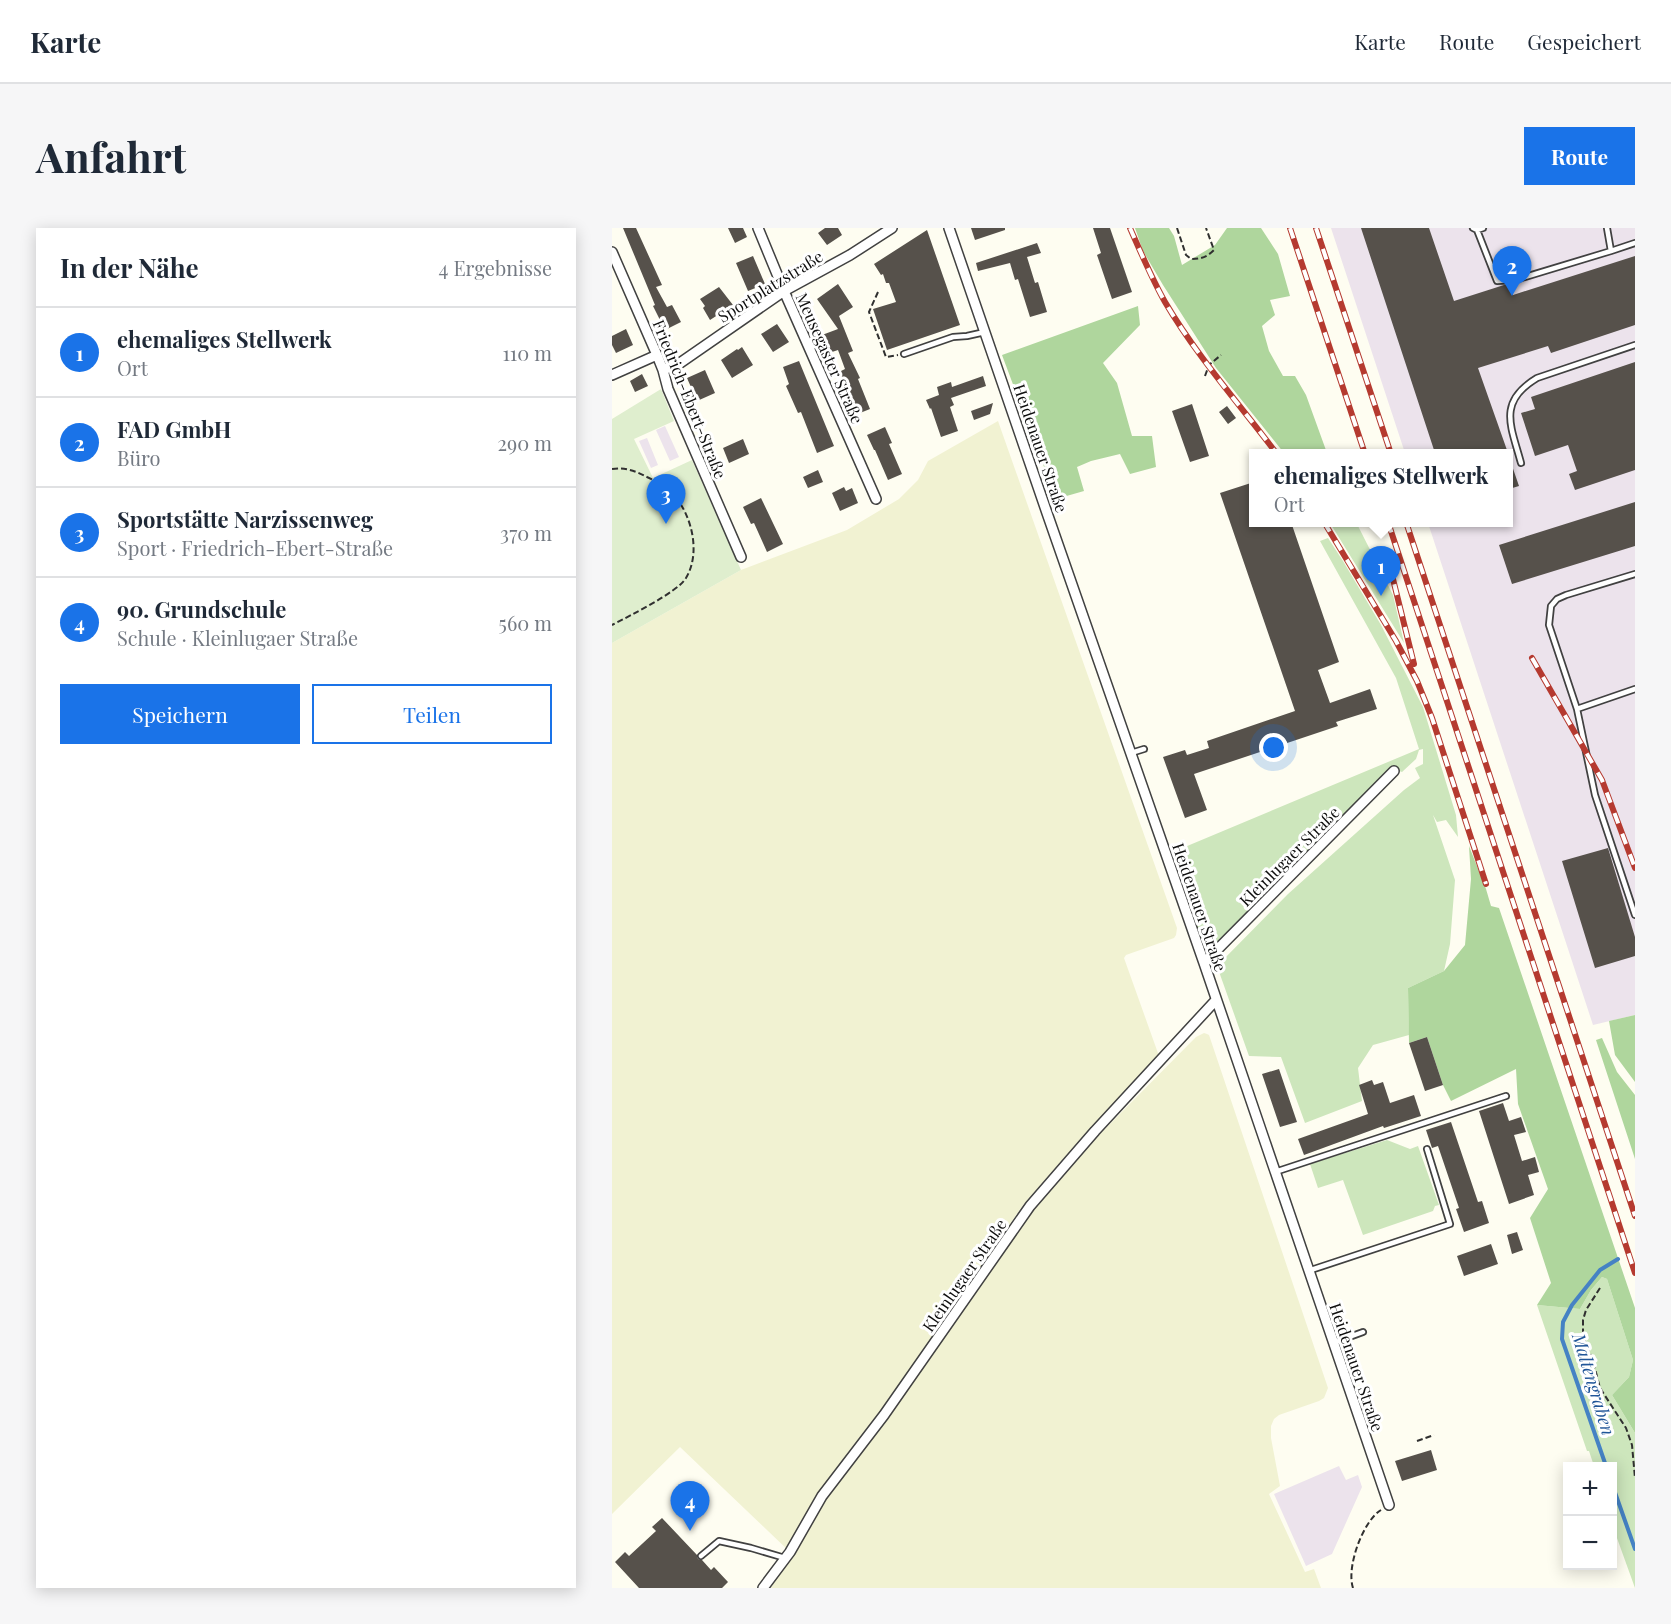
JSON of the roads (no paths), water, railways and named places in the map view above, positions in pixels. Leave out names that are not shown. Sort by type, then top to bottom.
[{"type":"street","name":"Meusegaster Straße","points":[[758,228],[876,499]]},
{"type":"street","name":"Sportplatzstraße","points":[[663,370],[680,363],[784,291],[850,255],[892,228]]},
{"type":"street","name":"Heidenauer Straße","points":[[950,228],[1389,1505]]},
{"type":"street","name":"Friedrich-Ebert-Straße","points":[[612,252],[741,557]]},
{"type":"street","points":[[612,375],[657,355]]},
{"type":"street","name":"Kleinlugaer Straße","points":[[1204,963],[1394,771]]},
{"type":"street","name":"Kleinlugaer Straße","points":[[764,1588],[822,1496],[884,1415],[1030,1206],[1095,1131],[1216,1000]]},
{"type":"lane","points":[[1483,228],[1475,229],[1497,281],[1515,280],[1635,243]]},
{"type":"lane","points":[[1607,228],[1611,251]]},
{"type":"lane","points":[[903,354],[953,337],[985,332]]},
{"type":"lane","points":[[1521,463],[1509,418],[1511,405],[1518,393],[1537,378],[1635,345]]},
{"type":"lane","points":[[1635,574],[1557,599],[1551,606],[1549,625],[1577,709],[1595,795],[1635,915]]},
{"type":"lane","points":[[1577,709],[1635,689]]},
{"type":"lane","points":[[1131,753],[1144,749]]},
{"type":"lane","points":[[1275,1172],[1506,1096]]},
{"type":"lane","points":[[1308,1271],[1450,1224],[1427,1149]]},
{"type":"lane","points":[[1333,1343],[1363,1332]]},
{"type":"lane","points":[[701,1556],[719,1541],[785,1558]]},
{"type":"waterway","name":"Maltengraben","points":[[1605,1462],[1562,1339],[1563,1322],[1572,1305],[1600,1270],[1618,1259]]},
{"type":"waterway","name":"Maltengraben","points":[[1617,1498],[1635,1549]]},
{"type":"railway","points":[[1130,228],[1177,322],[1273,449]]},
{"type":"railway","points":[[1290,228],[1363,449]]},
{"type":"railway","points":[[1316,228],[1389,449]]},
{"type":"railway","points":[[1327,527],[1396,641],[1417,681],[1432,718],[1486,884]]},
{"type":"railway","points":[[1390,527],[1635,1273]]},
{"type":"railway","points":[[1408,527],[1635,1216]]},
{"type":"railway","points":[[1389,563],[1414,664]]},
{"type":"railway","points":[[1532,658],[1602,780],[1635,868]]},
{"type":"place","name":"FAD GmbH","points":[[1512,296]]},
{"type":"place","name":"Sportstätte Narzissenweg","points":[[666,524]]},
{"type":"place","name":"ehemaliges Stellwerk","points":[[1381,596]]},
{"type":"place","name":"90. Grundschule","points":[[690,1531]]}]
